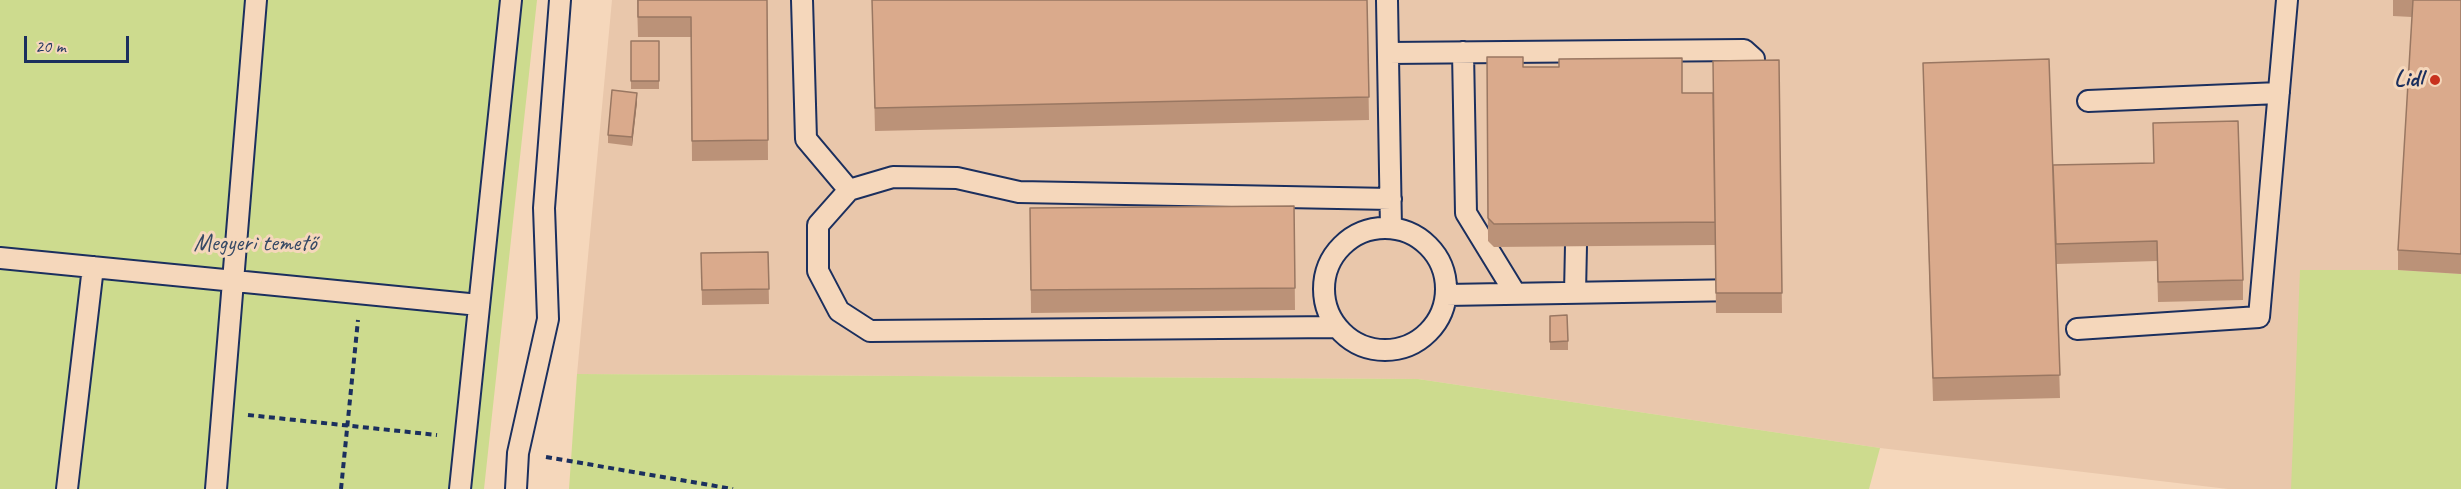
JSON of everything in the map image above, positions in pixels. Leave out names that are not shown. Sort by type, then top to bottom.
[{"type":"lane","points":[[216,489],[256,0]]},
{"type":"lane","points":[[460,489],[511,0]]},
{"type":"lane","points":[[516,489],[518,453],[548,319],[544,208],[560,0]]},
{"type":"lane","points":[[802,0],[807,140],[849,190]]},
{"type":"lane","points":[[1387,0],[1391,228]]},
{"type":"lane","points":[[2077,328],[2259,317],[2287,0]]},
{"type":"lane","points":[[1388,53],[1744,51],[1754,59],[1755,104]]},
{"type":"lane","points":[[1463,52],[1466,213],[1515,293]]},
{"type":"lane","points":[[2088,101],[2278,93]]},
{"type":"lane","points":[[1337,327],[870,331],[839,311],[819,272],[818,225],[849,190],[892,177],[957,178],[1019,192],[1390,199]]},
{"type":"lane","points":[[1391,228],[1409,233],[1426,243],[1438,258],[1445,276],[1446,295],[1441,315],[1429,332],[1412,344],[1393,350],[1372,349],[1353,341],[1337,327],[1327,309],[1324,289],[1327,269],[1337,251],[1352,237],[1371,229],[1391,228]]},
{"type":"lane","points":[[1575,293],[1576,245]]},
{"type":"lane","points":[[0,258],[479,305]]},
{"type":"lane","points":[[67,489],[93,267]]},
{"type":"lane","points":[[1446,295],[1749,290],[1758,280]]},
{"type":"path","points":[[341,489],[361,292]]},
{"type":"path","points":[[223,412],[465,439]]},
{"type":"path","points":[[518,453],[733,489]]},
{"type":"shaded area","points":[[612,0],[2461,0],[2461,489],[2228,489],[1880,448],[1418,379],[577,374]]},
{"type":"green space","name":"Megyeri temető","points":[[0,0],[537,0],[484,489],[0,489]]},
{"type":"green space","points":[[2300,270],[2398,270],[2461,274],[2461,489],[2291,489]]},
{"type":"green space","points":[[577,374],[1418,379],[1880,448],[1869,489],[569,489]]},
{"type":"building","points":[[638,0],[767,0],[768,140],[692,141],[691,17],[638,17]]},
{"type":"building","points":[[872,0],[1367,0],[1369,97],[875,108]]},
{"type":"building","name":"Lidl","points":[[2413,0],[2461,0],[2461,254],[2398,250]]},
{"type":"building","points":[[631,41],[659,41],[659,81],[631,81]]},
{"type":"building","points":[[1487,57],[1523,57],[1523,67],[1559,67],[1559,59],[1682,58],[1682,93],[1713,93],[1715,222],[1494,224],[1488,218]]},
{"type":"building","points":[[2049,59],[2060,375],[1933,378],[1923,63]]},
{"type":"building","points":[[1779,60],[1782,293],[1716,293],[1713,61]]},
{"type":"building","points":[[612,90],[637,93],[632,137],[608,135]]},
{"type":"building","points":[[2238,121],[2243,280],[2158,282],[2157,241],[2056,244],[2053,165],[2154,163],[2153,123]]},
{"type":"building","points":[[1294,206],[1295,288],[1031,290],[1030,208]]},
{"type":"building","points":[[768,252],[769,289],[702,290],[701,253]]},
{"type":"building","points":[[1567,315],[1568,341],[1550,342],[1550,316]]},
{"type":"place","name":"Lidl","points":[[2435,80]]}]
